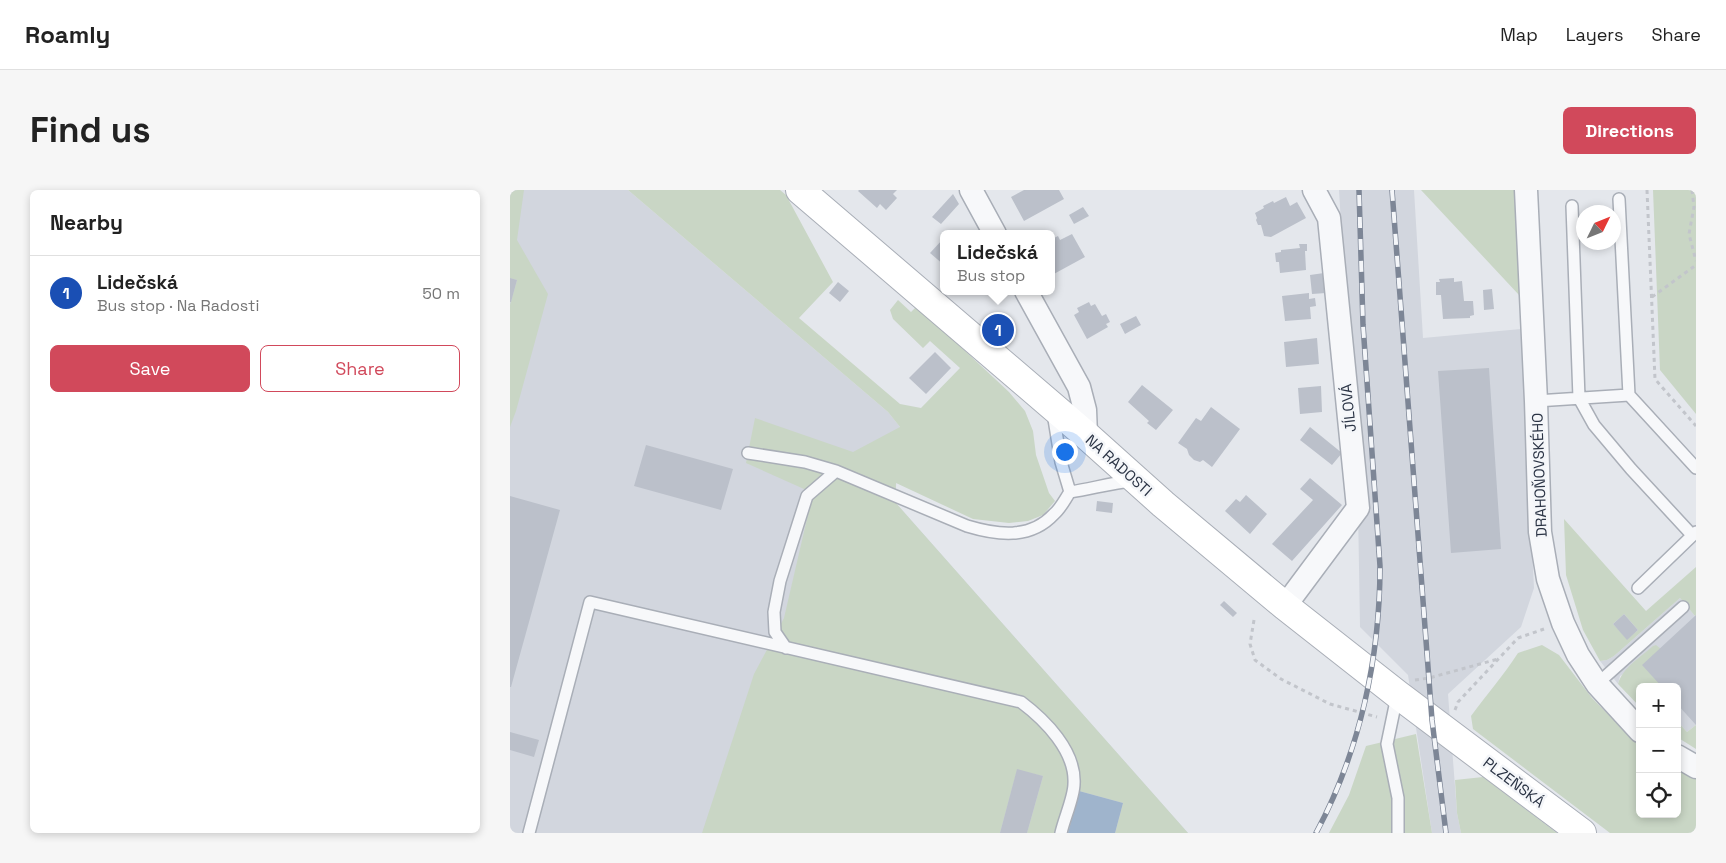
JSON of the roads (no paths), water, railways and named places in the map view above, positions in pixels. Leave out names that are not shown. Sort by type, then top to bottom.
[{"type":"main road","name":"NA RADOSTI","points":[[800,190],[1285,606],[1403,687],[1446,731]]},
{"type":"main road","name":"PLZEŇSKÁ","points":[[1446,731],[1582,833]]},
{"type":"street","points":[[971,190],[992,230]]},
{"type":"street","name":"JÍLOVÁ","points":[[1285,606],[1358,508],[1330,218],[1314,190]]},
{"type":"street","name":"DRAHOŇOVSKÉHO","points":[[1526,190],[1540,532],[1548,579],[1562,623],[1578,655],[1597,684],[1637,728]]},
{"type":"street","points":[[1028,295],[1079,387],[1085,410],[1086,435]]},
{"type":"street","points":[[1681,758],[1696,767]]},
{"type":"lane","points":[[1619,199],[1629,395],[1696,468]]},
{"type":"lane","points":[[1572,206],[1579,398],[1594,426],[1631,469],[1694,533],[1638,588]]},
{"type":"lane","points":[[1536,401],[1629,395]]},
{"type":"lane","points":[[1052,406],[1061,462],[1070,492]]},
{"type":"lane","points":[[748,453],[805,462],[836,471],[967,526],[988,532],[1009,534],[1023,532],[1036,527],[1055,514],[1070,492],[1093,489],[1114,482],[1137,480]]},
{"type":"lane","points":[[786,648],[774,632],[774,612],[780,581],[807,496],[836,471]]},
{"type":"lane","points":[[529,833],[590,602],[1021,702],[1039,715],[1058,738],[1072,765],[1074,785],[1060,833]]},
{"type":"lane","points":[[1597,684],[1683,607]]},
{"type":"lane","points":[[1398,833],[1398,798],[1387,744],[1392,720],[1403,687]]},
{"type":"water","points":[[1079,791],[1123,803],[1115,833],[1068,833]]},
{"type":"railway","points":[[1316,833],[1345,770],[1356,737],[1371,669],[1379,601],[1380,566],[1363,325],[1359,190]]},
{"type":"railway","points":[[1392,190],[1432,720],[1446,833]]},
{"type":"place","name":"Lidečská","points":[[998,330]]}]
